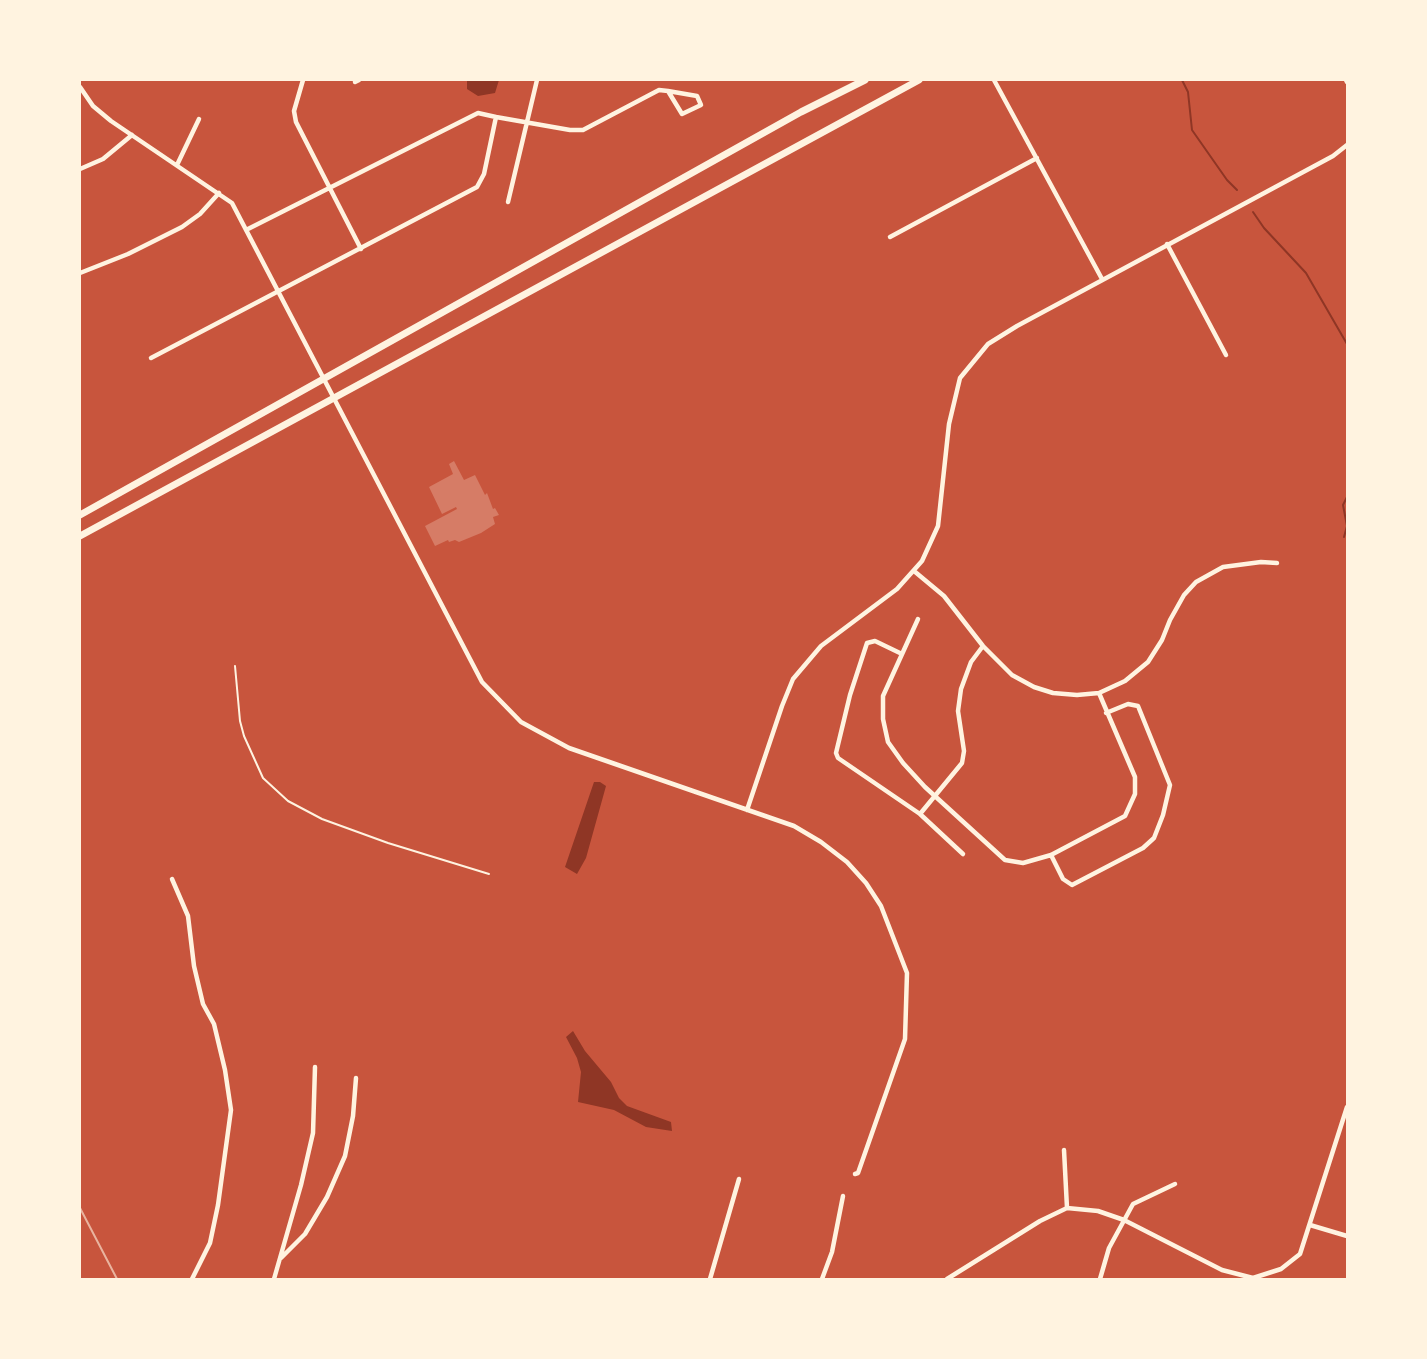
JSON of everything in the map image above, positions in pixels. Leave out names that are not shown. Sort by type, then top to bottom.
[{"type":"main road","points":[[80,515],[801,112],[865,80]]},
{"type":"main road","points":[[80,536],[919,80]]},
{"type":"street","points":[[303,80],[294,111],[296,122],[361,249]]},
{"type":"street","points":[[508,202],[525,122],[537,80]]},
{"type":"street","points":[[994,80],[1102,279]]},
{"type":"street","points":[[80,87],[93,106],[232,203],[482,682],[521,722],[569,748],[794,826],[821,842],[847,862],[866,883],[882,906],[907,973],[905,1039],[858,1173],[855,1174]]},
{"type":"street","points":[[246,230],[478,113],[583,130],[660,90],[668,91],[697,96],[701,105],[682,114],[668,91]]},
{"type":"street","points":[[152,358],[279,293],[477,187],[484,174],[496,116]]},
{"type":"street","points":[[177,165],[200,119]]},
{"type":"street","points":[[80,169],[103,159],[132,135]]},
{"type":"street","points":[[748,810],[782,706],[793,679],[821,646],[897,589],[922,562],[938,526],[949,424],[960,378],[988,344],[1102,279],[1333,156],[1347,145]]},
{"type":"street","points":[[890,237],[1037,158]]},
{"type":"street","points":[[80,273],[128,254],[182,227],[200,214],[219,193]]},
{"type":"street","points":[[1167,244],[1226,355]]},
{"type":"street","points":[[914,571],[944,596],[982,646],[1012,675],[1034,687],[1053,693],[1077,695],[1099,693],[1125,681],[1148,662],[1162,640],[1170,620],[1184,596],[1196,582],[1223,567],[1261,562],[1277,563]]},
{"type":"street","points":[[918,619],[883,696],[883,719],[888,742],[903,763],[935,796],[1005,860],[1023,864],[1052,855],[1125,816],[1135,794],[1135,777],[1099,693]]},
{"type":"street","points":[[902,654],[875,641],[867,643],[850,695],[836,753],[838,758],[920,814],[964,854]]},
{"type":"street","points":[[920,814],[962,763],[964,751],[958,711],[962,689],[971,662],[982,646]]},
{"type":"street","points":[[1052,855],[1063,879],[1072,885],[1143,848],[1154,838],[1163,815],[1170,785],[1138,706],[1128,704],[1106,712]]},
{"type":"street","points":[[172,879],[188,916],[194,966],[203,1004],[214,1024],[225,1070],[231,1110],[218,1205],[210,1243],[192,1279]]},
{"type":"street","points":[[274,1279],[302,1186],[313,1133],[315,1067]]},
{"type":"street","points":[[280,1259],[305,1234],[327,1197],[345,1156],[356,1078]]},
{"type":"street","points":[[947,1279],[1040,1221],[1068,1208],[1098,1211],[1124,1220],[1222,1270],[1253,1278],[1281,1269],[1300,1254],[1347,1107]]},
{"type":"street","points":[[1340,1127],[1347,1130]]},
{"type":"street","points":[[1064,1150],[1068,1208]]},
{"type":"street","points":[[710,1279],[740,1179]]},
{"type":"street","points":[[1100,1279],[1109,1248],[1133,1204],[1175,1184]]},
{"type":"street","points":[[822,1279],[832,1252],[843,1196]]},
{"type":"street","points":[[1310,1226],[1347,1236]]},
{"type":"lane","points":[[234,666],[240,721],[244,736],[263,778],[288,801],[322,819],[388,843],[489,874]]},
{"type":"shaded area","points":[[467,80],[499,80],[495,93],[478,96],[467,89]]},
{"type":"shaded area","points":[[594,782],[600,782],[606,786],[586,858],[577,874],[565,867]]},
{"type":"shaded area","points":[[573,1031],[585,1051],[611,1082],[619,1098],[627,1106],[671,1122],[672,1131],[646,1127],[614,1110],[578,1102],[581,1072],[577,1058],[566,1037]]},
{"type":"building","points":[[454,461],[464,480],[475,475],[485,495],[487,493],[493,509],[495,508],[499,515],[493,517],[495,524],[481,533],[459,542],[455,540],[449,542],[448,540],[435,546],[425,526],[457,509],[456,507],[442,514],[429,487],[453,474],[449,464]]},
{"type":"waterway","points":[[1182,80],[1188,92],[1192,130],[1227,180],[1237,190]]},
{"type":"waterway","points":[[1253,212],[1264,228],[1306,273],[1347,344]]},
{"type":"waterway","points":[[1344,537],[1347,526],[1343,505],[1347,497]]},
{"type":"railway","points":[[80,1208],[117,1279]]}]
